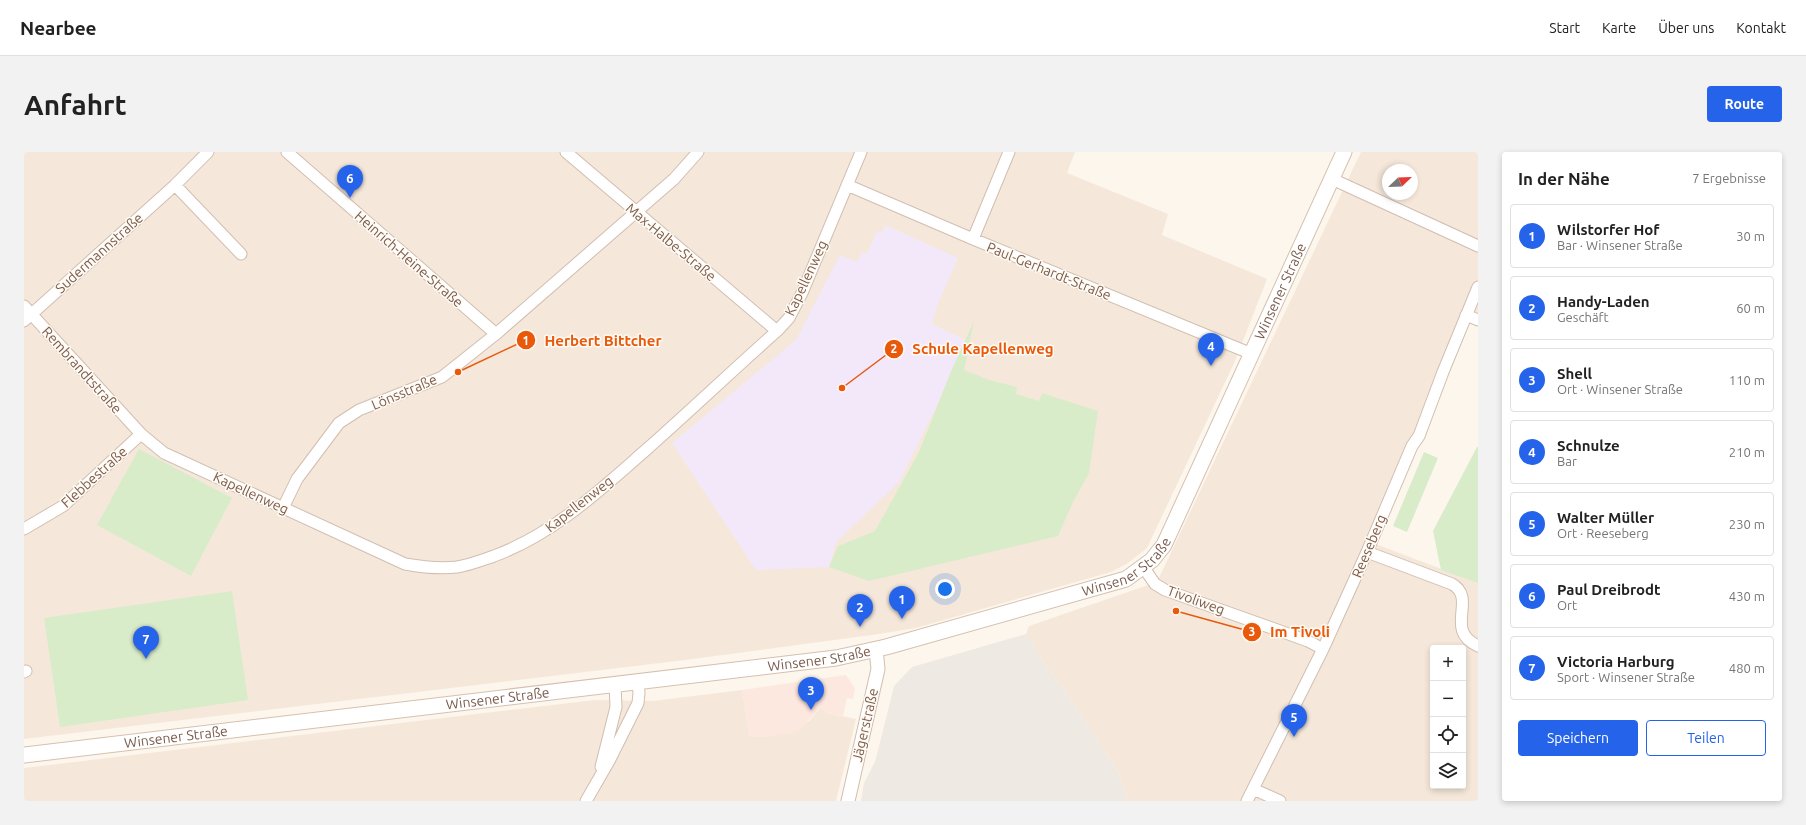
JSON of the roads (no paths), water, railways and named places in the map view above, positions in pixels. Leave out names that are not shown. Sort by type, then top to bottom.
[{"type":"main road","name":"Winsener Straße","points":[[24,755],[822,660],[876,649],[1122,581],[1144,568],[1157,555],[1164,545],[1344,152]]},
{"type":"street","name":"Sudermannstraße","points":[[26,314],[175,185],[208,152]]},
{"type":"street","name":"Heinrich-Heine-Straße","points":[[287,152],[496,334]]},
{"type":"street","name":"Max-Halbe-Straße","points":[[566,152],[777,331]]},
{"type":"street","name":"Lönsstraße","points":[[283,508],[297,479],[339,423],[359,410],[442,377],[496,334],[674,179],[698,152]]},
{"type":"street","name":"Kapellenweg","points":[[141,434],[164,453],[405,564],[445,568],[458,567],[506,552],[546,531],[584,504],[777,331],[789,318],[802,293],[861,152]]},
{"type":"street","points":[[973,239],[1009,152]]},
{"type":"street","points":[[1332,179],[1478,246]]},
{"type":"street","points":[[175,185],[241,254]]},
{"type":"street","name":"Paul-Gerhardt-Straße","points":[[847,185],[973,239],[1252,354]]},
{"type":"street","name":"Reeseberg","points":[[1247,801],[1323,648],[1367,552],[1412,446],[1419,437],[1440,378],[1478,287]]},
{"type":"street","name":"Rembrandtstraße","points":[[26,314],[141,434]]},
{"type":"street","points":[[1466,316],[1478,320]]},
{"type":"street","name":"Flebbestraße","points":[[24,529],[63,506],[141,434]]},
{"type":"street","points":[[1367,552],[1452,584],[1461,589],[1465,594],[1469,605],[1464,622],[1464,630],[1470,641],[1478,646]]},
{"type":"street","name":"Tivoliweg","points":[[1144,568],[1156,584],[1165,590],[1308,641],[1323,648]]},
{"type":"street","name":"Jägerstraße","points":[[848,801],[878,670],[876,649]]},
{"type":"street","points":[[586,801],[638,703],[638,682]]},
{"type":"street","points":[[599,778],[616,707],[615,685]]},
{"type":"street","points":[[1253,789],[1280,801]]},
{"type":"place","name":"Paul Dreibrodt","points":[[350,198]]},
{"type":"place","name":"Schnulze","points":[[1211,366]]},
{"type":"place","name":"Herbert Bittcher","points":[[458,372]]},
{"type":"place","name":"Schule Kapellenweg","points":[[842,388]]},
{"type":"place","name":"Im Tivoli","points":[[1176,611]]},
{"type":"place","name":"Wilstorfer Hof","points":[[902,619]]},
{"type":"place","name":"Handy-Laden","points":[[860,627]]},
{"type":"place","name":"Victoria Harburg","points":[[146,659]]},
{"type":"place","name":"Shell","points":[[811,710]]},
{"type":"place","name":"Walter Müller","points":[[1294,737]]}]
